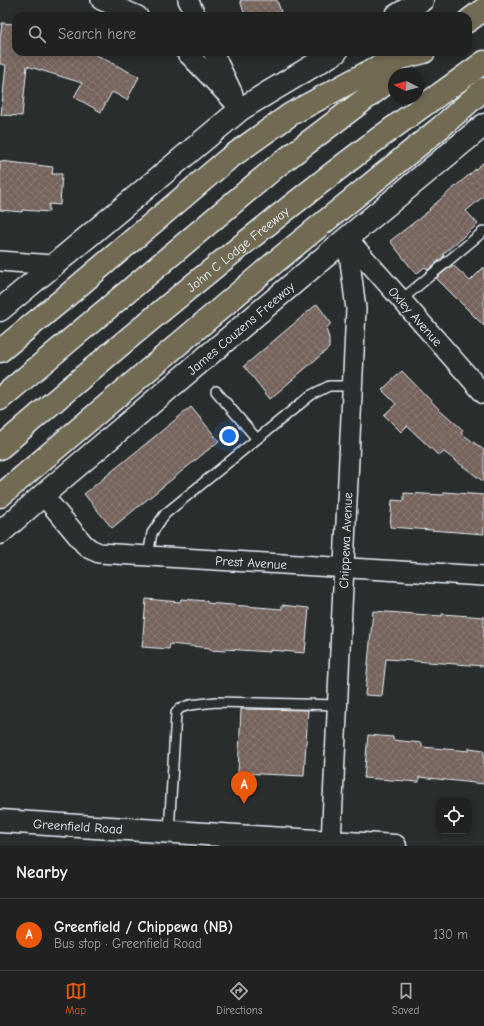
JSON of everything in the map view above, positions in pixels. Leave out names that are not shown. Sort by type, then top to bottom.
[{"type":"highway","points":[[472,18],[484,9]]},
{"type":"highway","points":[[0,351],[228,159],[291,114],[389,61],[408,56]]},
{"type":"highway","points":[[406,68],[422,56]]},
{"type":"highway","name":"John C Lodge Freeway","points":[[0,448],[55,400],[249,239],[347,162],[484,62]]},
{"type":"highway","points":[[0,399],[277,166],[388,82]]},
{"type":"highway","points":[[0,496],[268,268],[441,127],[484,89]]},
{"type":"main road","points":[[402,12],[422,0]]},
{"type":"main road","points":[[0,310],[240,109],[329,56]]},
{"type":"main road","name":"James Couzens Freeway","points":[[0,533],[347,238],[484,125]]},
{"type":"main road","name":"Greenfield Road","points":[[0,822],[168,832],[233,841],[395,846]]},
{"type":"street","points":[[101,0],[129,12]]},
{"type":"street","points":[[188,0],[194,12]]},
{"type":"street","points":[[190,56],[240,109]]},
{"type":"street","points":[[215,56],[240,109]]},
{"type":"street","name":"Oxley Avenue","points":[[347,238],[484,394]]},
{"type":"street","name":"Chippewa Avenue","points":[[331,843],[356,309],[347,238]]},
{"type":"street","points":[[0,261],[52,265]]},
{"type":"street","name":"Prest Avenue","points":[[43,495],[84,544],[90,549],[99,553],[484,576]]},
{"type":"lane","points":[[401,300],[484,231]]},
{"type":"lane","points":[[148,556],[152,533],[165,514],[311,395],[329,386],[352,386]]},
{"type":"lane","points":[[216,391],[257,439]]},
{"type":"lane","points":[[168,832],[176,713],[180,708],[190,705],[216,702],[338,705]]},
{"type":"building","points":[[240,0],[277,0],[281,12],[244,12]]},
{"type":"building","points":[[2,23],[12,24],[12,56],[99,56],[139,77],[127,100],[112,92],[101,112],[74,97],[82,83],[27,66],[22,116],[1,115],[6,65],[0,64],[0,39]]},
{"type":"building","points":[[0,161],[53,167],[52,174],[62,174],[60,205],[49,204],[49,212],[0,210]]},
{"type":"building","points":[[484,162],[484,196],[466,211],[478,224],[443,254],[444,256],[428,270],[425,267],[416,274],[390,241],[430,210],[429,209]]},
{"type":"building","points":[[453,265],[470,281],[484,267],[484,326],[436,278]]},
{"type":"building","points":[[317,304],[331,323],[326,329],[329,338],[329,348],[270,399],[244,366]]},
{"type":"building","points":[[402,371],[437,407],[463,430],[461,433],[484,450],[484,482],[444,452],[439,456],[407,426],[401,432],[384,415],[396,404],[382,390]]},
{"type":"building","points":[[191,407],[219,441],[112,528],[84,494]]},
{"type":"building","points":[[444,492],[484,495],[484,534],[390,527],[392,500],[404,501],[404,493],[444,495]]},
{"type":"building","points":[[146,599],[180,602],[181,599],[207,601],[207,603],[282,609],[282,605],[309,608],[305,653],[270,650],[270,652],[225,649],[225,651],[210,650],[210,648],[170,644],[169,649],[142,647]]},
{"type":"building","points":[[373,611],[442,616],[442,614],[484,617],[484,666],[386,659],[382,696],[365,695]]},
{"type":"building","points":[[241,709],[308,710],[304,776],[238,773]]},
{"type":"building","points":[[368,735],[393,737],[393,740],[422,743],[422,747],[469,751],[469,748],[484,750],[484,784],[419,777],[419,782],[364,778]]},
{"type":"place","name":"Greenfield / Chippewa (NB)","points":[[244,804]]}]
